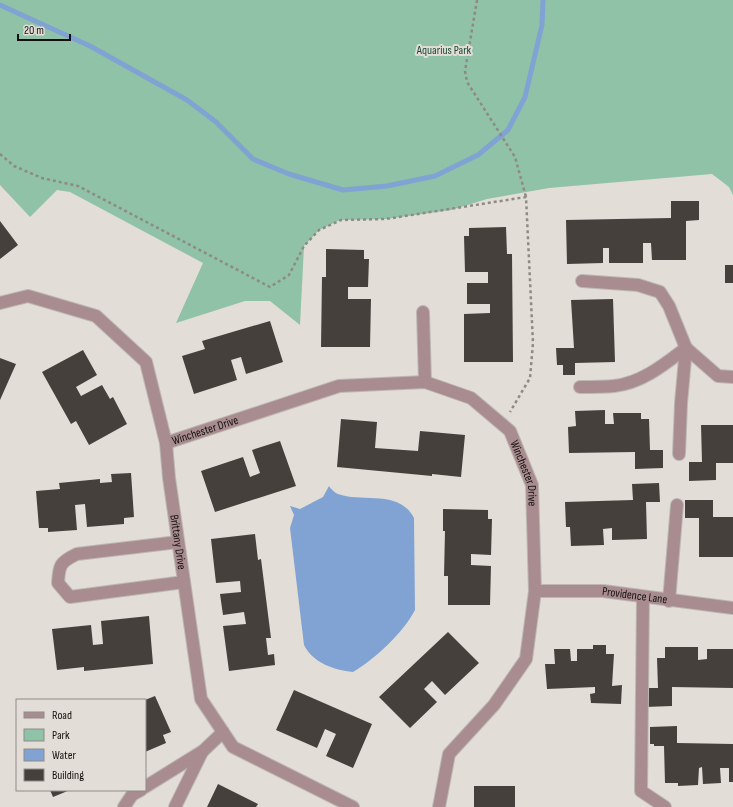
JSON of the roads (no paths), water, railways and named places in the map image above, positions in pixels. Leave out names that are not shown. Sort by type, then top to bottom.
[{"type":"street","points":[[582,281],[638,285],[660,292],[669,306],[686,348],[718,376],[733,377]]},
{"type":"street","name":"Brittany Drive","points":[[0,303],[28,296],[96,316],[146,362],[166,443],[169,478],[201,699],[233,747],[353,807]]},
{"type":"street","points":[[423,312],[425,382]]},
{"type":"street","points":[[580,387],[616,386],[636,379],[658,369],[686,348]]},
{"type":"street","points":[[679,454],[681,403],[686,348]]},
{"type":"street","name":"Winchester Drive","points":[[166,443],[339,386],[425,382],[471,398],[510,431],[532,485],[535,591],[526,659],[494,705],[449,754],[439,807]]},
{"type":"street","points":[[669,600],[677,505]]},
{"type":"street","points":[[178,542],[77,554],[63,561],[58,570],[58,583],[70,597],[184,582]]},
{"type":"street","name":"Providence Lane","points":[[535,591],[603,591],[733,608]]},
{"type":"street","points":[[643,597],[641,791],[665,807]]},
{"type":"street","points":[[146,786],[202,750],[223,732]]},
{"type":"street","points":[[175,807],[202,750]]},
{"type":"street","points":[[124,807],[132,795],[139,791]]},
{"type":"water","points":[[329,486],[333,491],[348,496],[380,498],[399,503],[407,509],[414,518],[415,610],[410,619],[388,645],[353,672],[332,667],[318,661],[304,645],[290,528],[294,515],[290,506],[300,509],[323,497]]},
{"type":"waterway","points":[[0,5],[90,46],[187,100],[216,122],[253,159],[289,174],[343,190],[387,186],[435,176],[478,155],[508,130],[525,97],[542,25],[543,0]]},
{"type":"park label","name":"Aquarius Park","points":[[444,50]]}]
